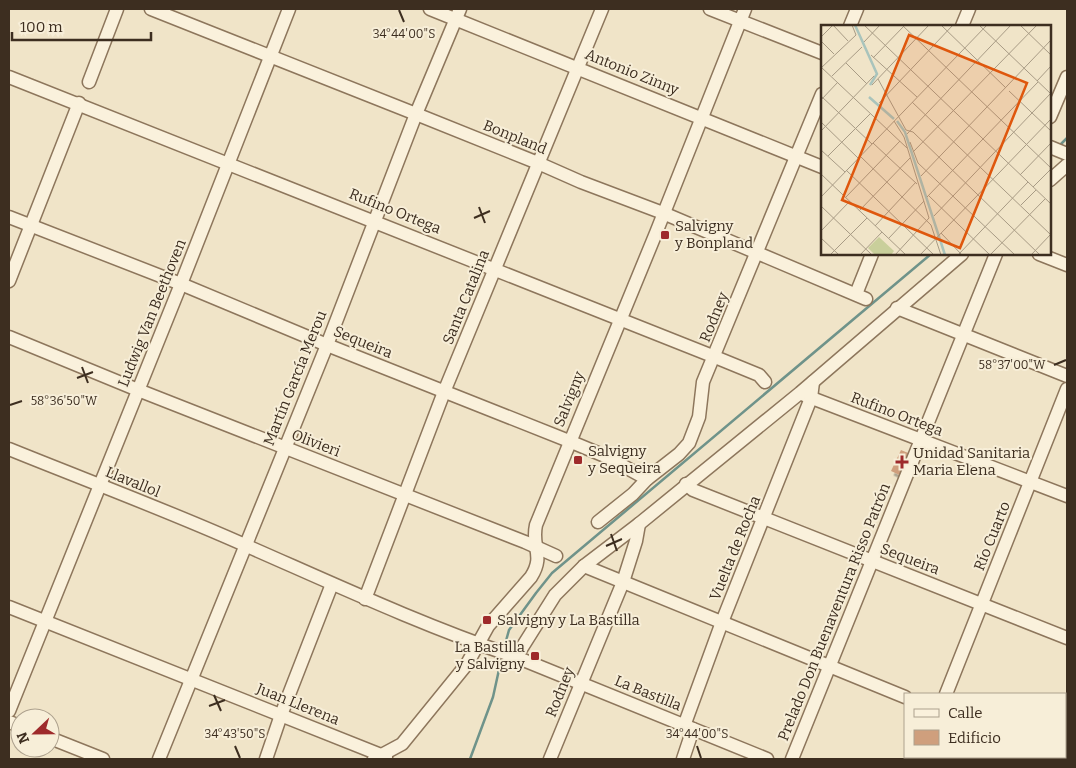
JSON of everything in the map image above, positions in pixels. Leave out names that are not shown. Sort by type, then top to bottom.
[{"type":"street","points":[[89,82],[118,9]]},
{"type":"street","name":"Bonpland","points":[[151,9],[538,163],[581,182],[663,213],[861,296],[872,255]]},
{"type":"street","name":"Ludwig Van Beethoven","points":[[9,711],[229,164],[288,9]]},
{"type":"street","name":"Antonio Zinny","points":[[430,9],[458,14],[578,68],[821,166]]},
{"type":"street","name":"Santa Catalina","points":[[365,599],[444,392],[602,9]]},
{"type":"street","points":[[710,9],[742,15],[821,53]]},
{"type":"street","points":[[850,25],[856,9]]},
{"type":"street","points":[[962,25],[969,9]]},
{"type":"street","name":"Martín García Merou","points":[[159,759],[327,345],[416,114],[458,14]]},
{"type":"street","name":"Salvigny","points":[[377,757],[394,750],[402,744],[467,664],[488,626],[531,577],[536,568],[539,560],[534,536],[536,525],[742,15]]},
{"type":"street","name":"Rufino Ortega","points":[[9,77],[715,357],[759,375],[765,382]]},
{"type":"street","points":[[1051,115],[1067,77]]},
{"type":"street","name":"Rodney","points":[[598,522],[634,494],[647,479],[689,443],[699,417],[703,382],[715,357],[821,96]]},
{"type":"street","points":[[9,281],[79,104]]},
{"type":"street","points":[[1051,147],[1067,154]]},
{"type":"street","points":[[1051,179],[1067,165]]},
{"type":"street","name":"Sequeira","points":[[9,217],[181,284],[327,345],[570,441],[605,456],[647,479]]},
{"type":"street","points":[[961,255],[897,308],[1067,376]]},
{"type":"street","name":"Prelado Don Buenaventura Risso Patrón","points":[[792,759],[996,255]]},
{"type":"street","points":[[1042,255],[1067,265]]},
{"type":"street","name":"Vuelta de Rocha","points":[[683,759],[688,728],[722,622],[764,519],[805,395],[813,382],[897,308]]},
{"type":"street","name":"Olivieri","points":[[9,336],[138,390],[556,556]]},
{"type":"street","name":"Río Cuarto","points":[[946,693],[1067,389]]},
{"type":"street","points":[[516,657],[555,595],[584,566],[639,524],[686,484],[805,395]]},
{"type":"street","name":"Rufino Ortega","points":[[805,395],[1067,496]]},
{"type":"street","name":"Llavallol","points":[[9,449],[246,545]]},
{"type":"street","name":"Sequeira","points":[[686,484],[693,490],[764,519],[1067,638]]},
{"type":"street","name":"Rodney","points":[[550,759],[623,582],[639,524]]},
{"type":"street","points":[[246,545],[365,599],[477,644]]},
{"type":"street","points":[[584,566],[904,697]]},
{"type":"street","points":[[266,759],[332,584]]},
{"type":"street","points":[[9,607],[191,679]]},
{"type":"street","name":"La Bastilla","points":[[477,644],[516,657],[767,759]]},
{"type":"street","name":"Juan Llerena","points":[[191,679],[281,715],[377,757],[393,759]]},
{"type":"street","points":[[1066,722],[1067,714]]},
{"type":"street","points":[[60,742],[103,759]]},
{"type":"building","points":[[901,450],[913,455],[904,477],[891,471]]},
{"type":"waterway","points":[[1059,146],[1067,138]]},
{"type":"waterway","points":[[504,648],[509,630],[552,573],[930,255]]},
{"type":"waterway","points":[[470,759],[493,697],[502,656]]},
{"type":"place","name":"Salvigny y Bonpland","points":[[665,235]]},
{"type":"place","name":"Salvigny y Sequeira","points":[[578,460]]},
{"type":"place","name":"Unidad Sanitaria Maria Elena","points":[[902,462]]},
{"type":"place","name":"Salvigny y La Bastilla","points":[[487,620]]},
{"type":"place","name":"La Bastilla y Salvigny","points":[[535,656]]}]
